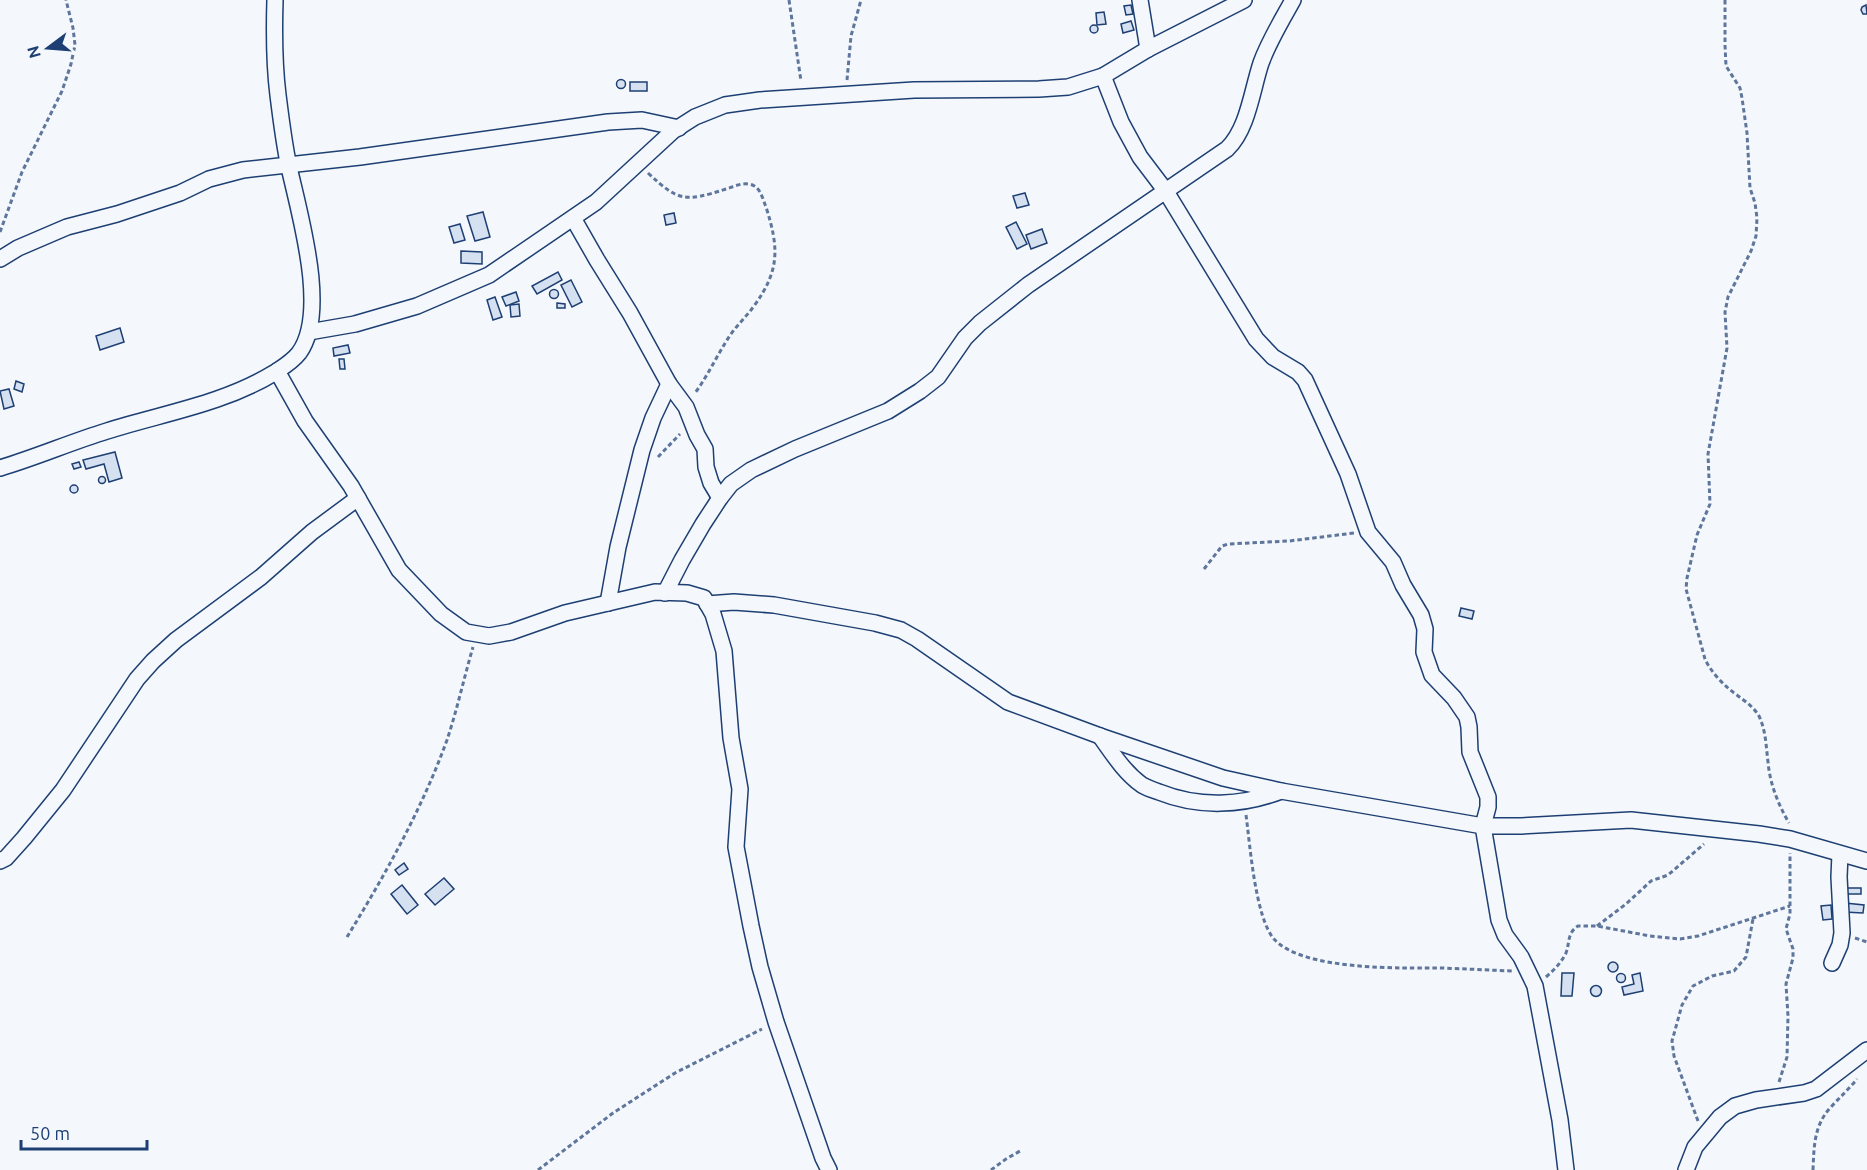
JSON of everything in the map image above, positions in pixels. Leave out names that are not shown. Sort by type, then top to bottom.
[{"type":"street","points":[[0,468],[106,431],[221,398],[256,384],[290,363],[300,352],[309,332],[313,293],[299,206],[288,165],[277,83],[274,42],[275,0]]},
{"type":"street","points":[[1140,0],[1148,49]]},
{"type":"street","points":[[309,332],[355,324],[417,306],[489,275],[596,202],[679,128],[695,117],[725,105],[760,100],[937,89],[1039,90],[1068,87],[1103,76],[1148,49],[1244,0]]},
{"type":"street","points":[[665,592],[681,560],[731,484],[751,470],[795,449],[888,411],[920,391],[938,377],[965,338],[980,323],[1028,285],[1227,149],[1240,131],[1262,62],[1293,0]]},
{"type":"street","points":[[1103,76],[1121,122],[1140,157],[1165,190],[1256,339],[1273,357],[1298,372],[1305,380],[1348,474],[1368,532],[1393,562],[1403,585],[1421,615],[1425,629],[1424,652],[1432,675],[1454,698],[1467,717],[1470,752],[1488,797],[1483,826],[1499,920],[1505,935],[1535,986],[1560,1120],[1566,1170]]},
{"type":"street","points":[[0,259],[18,248],[66,227],[117,214],[243,170],[391,153],[608,122],[642,120],[679,128]]},
{"type":"street","points":[[573,218],[669,384],[686,407],[705,449],[706,467],[711,483],[720,498]]},
{"type":"street","points":[[276,371],[305,421],[358,498],[399,570],[441,614],[466,632],[489,636],[511,632],[565,613],[655,592],[687,594],[704,598],[713,614],[724,651],[731,738],[741,789],[736,847],[760,967],[776,1022],[829,1170]]},
{"type":"street","points":[[608,603],[618,547],[642,450],[652,418],[669,384]]},
{"type":"street","points":[[0,861],[6,858],[24,838],[63,790],[137,679],[153,661],[176,640],[261,577],[312,532],[358,498]]},
{"type":"street","points":[[707,604],[734,602],[774,605],[875,622],[901,630],[960,667],[985,688],[1008,702],[1223,778],[1281,791],[1483,826],[1631,820],[1721,829],[1795,841],[1867,861]]},
{"type":"street","points":[[1100,736],[1124,769],[1144,787],[1176,799],[1219,804],[1245,802],[1281,791]]},
{"type":"street","points":[[1832,963],[1840,945],[1842,933],[1840,854]]},
{"type":"street","points":[[1686,1170],[1695,1148],[1720,1117],[1735,1106],[1816,1089],[1867,1050]]},
{"type":"path","points":[[0,232],[22,172],[62,91],[70,64],[75,45],[66,0]]},
{"type":"path","points":[[789,0],[803,98]]},
{"type":"path","points":[[846,94],[851,36],[861,0]]},
{"type":"path","points":[[1725,0],[1726,66],[1740,88],[1742,98],[1747,133],[1750,188],[1755,203],[1755,236],[1751,251],[1728,297],[1725,312],[1727,348],[1708,454],[1710,504],[1697,534],[1688,568],[1686,589],[1709,669],[1726,687],[1755,710],[1760,719],[1766,738],[1771,782],[1795,841],[1786,929],[1793,949],[1786,984],[1788,1016],[1786,1057],[1782,1076],[1772,1097]]},
{"type":"path","points":[[639,164],[673,195],[685,198],[741,184],[749,183],[757,186],[767,211],[776,250],[775,265],[767,287],[731,335],[704,382],[686,407]]},
{"type":"path","points":[[654,462],[675,437],[694,427]]},
{"type":"path","points":[[1204,569],[1222,546],[1228,544],[1289,541],[1368,532]]},
{"type":"path","points":[[347,937],[420,805],[437,766],[454,715],[476,634]]},
{"type":"path","points":[[1245,802],[1258,896],[1266,924],[1275,939],[1291,950],[1314,959],[1346,965],[1528,971]]},
{"type":"path","points":[[1597,926],[1651,881],[1668,875],[1681,865],[1721,829]]},
{"type":"path","points":[[1535,986],[1560,962],[1566,951],[1571,931],[1578,926],[1597,926],[1680,939],[1698,936],[1790,906]]},
{"type":"path","points":[[1704,1137],[1674,1056],[1672,1041],[1682,1005],[1693,986],[1712,976],[1734,971],[1746,957],[1753,918]]},
{"type":"path","points":[[538,1170],[613,1113],[675,1073],[776,1022]]},
{"type":"path","points":[[1813,1170],[1816,1129],[1829,1109],[1858,1078]]},
{"type":"path","points":[[991,1170],[1020,1151]]},
{"type":"building","points":[[1131,5],[1133,14],[1126,15],[1124,6]]},
{"type":"building","points":[[1866,5],[1867,14],[1863,14],[1862,7]]},
{"type":"building","points":[[1104,12],[1106,24],[1097,25],[1096,13]]},
{"type":"building","points":[[1131,21],[1134,30],[1123,33],[1121,24]]},
{"type":"building","points":[[1094,25],[1098,29],[1094,33],[1090,29]]},
{"type":"building","points":[[621,80],[625,84],[621,88],[617,84]]},
{"type":"building","points":[[630,82],[647,82],[647,91],[630,91]]},
{"type":"building","points":[[1025,193],[1029,205],[1017,208],[1013,196]]},
{"type":"building","points":[[483,212],[490,237],[475,241],[467,216]]},
{"type":"building","points":[[674,213],[676,223],[666,225],[664,215]]},
{"type":"building","points":[[1016,222],[1027,244],[1017,249],[1006,227]]},
{"type":"building","points":[[460,224],[465,240],[454,243],[449,227]]},
{"type":"building","points":[[1042,229],[1047,243],[1031,249],[1026,235]]},
{"type":"building","points":[[461,251],[482,252],[482,264],[461,263]]},
{"type":"building","points":[[558,272],[562,280],[537,294],[532,286]]},
{"type":"building","points":[[571,280],[582,302],[572,307],[561,285]]},
{"type":"building","points":[[554,290],[558,294],[554,298],[550,294]]},
{"type":"building","points":[[516,292],[519,301],[506,306],[502,297]]},
{"type":"building","points":[[495,297],[502,317],[493,320],[487,300]]},
{"type":"building","points":[[557,303],[565,304],[565,308],[557,308]]},
{"type":"building","points":[[519,304],[520,316],[511,317],[510,305]]},
{"type":"building","points":[[120,328],[124,342],[100,350],[96,336]]},
{"type":"building","points":[[348,345],[350,353],[334,356],[333,348]]},
{"type":"building","points":[[339,359],[344,359],[345,369],[340,369]]},
{"type":"building","points":[[16,381],[24,384],[22,392],[14,389]]},
{"type":"building","points":[[9,389],[14,406],[4,409],[0,391]]},
{"type":"building","points":[[115,452],[122,478],[109,482],[104,464],[86,469],[83,460]]},
{"type":"building","points":[[79,462],[81,467],[74,469],[72,464]]},
{"type":"building","points":[[102,476],[106,480],[102,484],[98,480]]},
{"type":"building","points":[[74,485],[78,489],[74,493],[70,489]]},
{"type":"building","points":[[1461,608],[1474,611],[1472,619],[1459,616]]},
{"type":"building","points":[[404,863],[408,869],[399,875],[395,870]]},
{"type":"building","points":[[444,878],[454,889],[435,905],[425,894]]},
{"type":"building","points":[[402,885],[418,905],[407,914],[391,894]]},
{"type":"building","points":[[1844,888],[1861,888],[1861,894],[1845,894]]},
{"type":"building","points":[[1845,903],[1864,905],[1863,913],[1844,912]]},
{"type":"building","points":[[1831,905],[1832,919],[1823,920],[1821,906]]},
{"type":"building","points":[[1613,962],[1618,967],[1613,972],[1608,967]]},
{"type":"building","points":[[1562,973],[1574,973],[1572,996],[1561,996]]},
{"type":"building","points":[[1640,973],[1643,991],[1624,995],[1622,987],[1634,984],[1632,975]]},
{"type":"building","points":[[1621,974],[1625,978],[1621,982],[1617,978]]},
{"type":"building","points":[[1596,986],[1600,987],[1600,995],[1596,996],[1592,995],[1591,991],[1592,987]]}]
